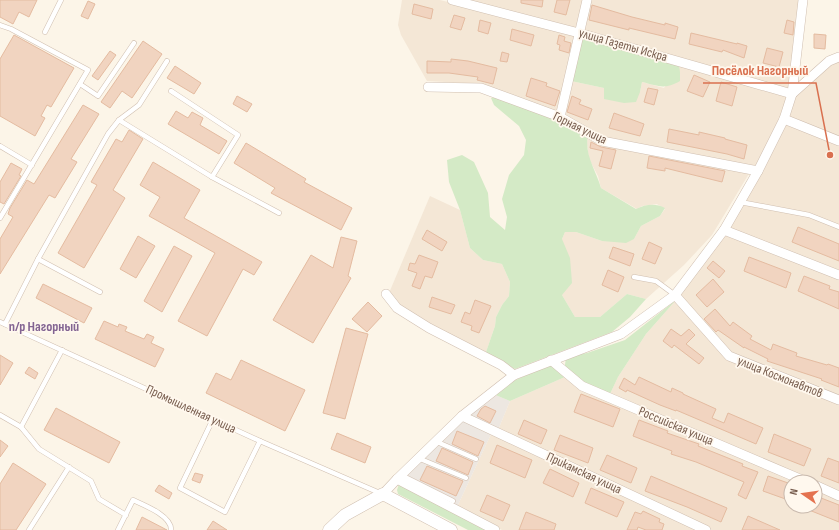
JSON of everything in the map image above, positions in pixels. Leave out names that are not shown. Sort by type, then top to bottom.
[{"type":"street","name":"улица Газеты Искра","points":[[452,0],[579,33],[792,94]]},
{"type":"street","points":[[560,117],[587,0]]},
{"type":"street","points":[[329,530],[344,515],[383,494],[462,416],[514,375],[622,334],[675,295],[724,230],[758,171],[784,119],[792,94],[803,0]]},
{"type":"street","points":[[792,94],[829,61],[839,57]]},
{"type":"street","name":"Горная улица","points":[[428,87],[482,88],[560,117],[602,142],[758,171]]},
{"type":"street","points":[[784,119],[839,141]]},
{"type":"street","points":[[724,230],[839,275]]},
{"type":"street","points":[[386,294],[397,308],[429,328],[501,365],[514,375]]},
{"type":"street","name":"улица Космонавтов","points":[[675,295],[729,356],[839,400]]},
{"type":"street","name":"Российская улица","points":[[551,360],[582,386],[788,474]]},
{"type":"street","name":"Прикамская улица","points":[[462,416],[706,530]]},
{"type":"street","points":[[399,477],[495,530]]},
{"type":"street","points":[[823,489],[839,496]]},
{"type":"street","points":[[383,494],[451,530]]},
{"type":"lane","points":[[45,32],[61,0]]},
{"type":"lane","points":[[0,25],[11,29],[88,70],[0,218]]},
{"type":"lane","points":[[80,84],[98,96],[134,43]]},
{"type":"lane","points":[[2,323],[108,134],[119,120],[139,105],[167,61]]},
{"type":"lane","points":[[171,91],[238,135],[212,177]]},
{"type":"lane","points":[[119,120],[212,177],[279,213]]},
{"type":"lane","points":[[0,146],[32,165]]},
{"type":"lane","points":[[740,202],[808,215],[839,226]]},
{"type":"lane","points":[[38,259],[100,292]]},
{"type":"lane","points":[[634,277],[656,281],[675,295]]},
{"type":"lane","name":"Промышленная улица","points":[[2,323],[260,441],[383,494]]},
{"type":"lane","points":[[21,427],[62,350]]},
{"type":"lane","points":[[0,415],[21,427],[40,449],[91,481],[99,499],[126,514]]},
{"type":"lane","points":[[213,419],[180,488],[225,512],[260,441]]},
{"type":"lane","points":[[435,441],[476,459]]},
{"type":"lane","points":[[418,458],[466,478]]},
{"type":"lane","points":[[29,530],[69,468]]},
{"type":"lane","points":[[399,477],[453,501]]},
{"type":"lane","points":[[118,530],[134,500],[164,516],[171,526],[171,530]]},
{"type":"shaded area","points":[[402,0],[440,0],[578,34],[558,115],[483,84],[427,81],[401,35],[398,25]]},
{"type":"shaded area","points":[[460,0],[585,0],[578,31]]},
{"type":"shaded area","points":[[588,0],[801,0],[788,90],[581,32]]},
{"type":"shaded area","points":[[839,60],[839,137],[787,117],[795,95],[831,64]]},
{"type":"shaded area","points":[[679,65],[787,94],[781,117],[755,168],[603,138],[561,116],[571,81],[604,88],[640,92],[642,82],[664,88]]},
{"type":"shaded area","points":[[786,125],[839,146],[839,272],[728,229]]},
{"type":"shaded area","points":[[588,135],[750,172],[712,235],[684,265],[646,299],[627,294],[600,317],[575,317],[562,295],[562,239],[565,232],[576,232],[602,241],[634,239],[641,226],[660,216],[665,209],[657,204],[642,206],[637,209],[601,188],[598,176],[589,159],[587,143]]},
{"type":"shaded area","points":[[430,196],[460,210],[470,248],[483,260],[502,264],[510,282],[509,296],[502,305],[496,317],[495,326],[486,352],[430,326],[399,307],[389,293]]},
{"type":"shaded area","points":[[725,234],[839,279],[839,398],[731,354],[680,295]]},
{"type":"shaded area","points":[[676,300],[725,358],[839,404],[839,493],[823,486],[823,474],[795,474],[610,394],[618,377],[646,334]]},
{"type":"shaded area","points":[[565,377],[784,474],[783,514],[823,514],[823,491],[839,498],[839,530],[711,530],[498,430],[510,401]]},
{"type":"shaded area","points":[[493,394],[510,401],[498,430],[492,432],[457,507],[400,479],[462,418]]},
{"type":"shaded area","points":[[492,432],[701,530],[502,530],[457,507]]},
{"type":"green space","points":[[580,38],[614,46],[679,65],[680,81],[670,86],[657,86],[642,82],[636,102],[624,103],[604,99],[604,88],[571,81]]},
{"type":"green space","points":[[499,97],[548,116],[588,135],[587,142],[589,156],[601,188],[636,209],[651,205],[658,205],[665,208],[660,216],[641,226],[634,239],[626,243],[602,241],[576,232],[565,232],[562,239],[570,258],[572,283],[562,295],[575,317],[600,317],[627,294],[646,299],[630,317],[612,332],[515,369],[486,352],[495,326],[496,317],[502,305],[509,296],[510,282],[502,264],[483,260],[470,248],[460,210],[449,182],[447,160],[462,155],[474,162],[488,193],[490,217],[505,230],[507,217],[502,199],[509,175],[524,155],[526,140],[519,126],[494,105],[491,98]]},
{"type":"green space","points":[[676,300],[646,334],[618,377],[610,394],[582,383],[564,371],[566,358],[569,356],[587,353],[625,340]]},
{"type":"green space","points":[[548,365],[554,366],[565,377],[510,401],[493,394],[509,383]]},
{"type":"green space","points":[[399,484],[492,530],[468,530],[398,494],[397,490]]},
{"type":"building","points":[[0,0],[37,0],[29,17],[19,12],[13,24],[0,17]]},
{"type":"building","points":[[521,0],[543,0],[542,7],[521,3]]},
{"type":"building","points":[[557,0],[570,0],[566,15],[554,12]]},
{"type":"building","points":[[88,1],[95,4],[88,19],[81,16]]},
{"type":"building","points":[[414,4],[433,9],[431,19],[412,14]]},
{"type":"building","points":[[592,5],[632,17],[678,27],[675,39],[589,20]]},
{"type":"building","points":[[454,15],[465,18],[461,30],[450,27]]},
{"type":"building","points":[[480,20],[491,23],[488,34],[478,31]]},
{"type":"building","points":[[787,20],[794,22],[793,35],[784,33]]},
{"type":"building","points":[[512,29],[534,35],[531,46],[510,40]]},
{"type":"building","points":[[691,33],[747,46],[744,58],[723,50],[722,52],[689,44]]},
{"type":"building","points":[[814,34],[826,35],[825,49],[814,48]]},
{"type":"building","points":[[14,35],[74,68],[51,107],[47,105],[41,116],[45,118],[35,136],[0,116],[0,59]]},
{"type":"building","points":[[559,35],[565,37],[564,41],[571,43],[569,53],[559,50],[560,45],[557,44]]},
{"type":"building","points":[[143,41],[162,54],[132,98],[122,91],[110,108],[101,102]]},
{"type":"building","points":[[767,48],[783,52],[779,67],[763,63]]},
{"type":"building","points":[[110,51],[116,55],[98,80],[92,76]]},
{"type":"building","points":[[502,52],[509,54],[507,62],[500,61]]},
{"type":"building","points":[[451,59],[468,61],[497,68],[493,84],[477,80],[478,77],[449,73],[427,73],[427,61],[451,62]]},
{"type":"building","points":[[175,66],[201,83],[194,94],[167,78]]},
{"type":"building","points":[[694,75],[710,82],[703,97],[687,91]]},
{"type":"building","points":[[531,78],[547,83],[546,86],[560,91],[555,106],[526,96]]},
{"type":"building","points":[[721,82],[737,87],[732,106],[716,101]]},
{"type":"building","points":[[648,88],[658,90],[654,105],[644,102]]},
{"type":"building","points":[[237,96],[252,104],[247,112],[233,104]]},
{"type":"building","points":[[572,96],[581,100],[579,104],[592,109],[588,120],[567,112]]},
{"type":"building","points":[[83,105],[99,114],[71,159],[77,162],[55,198],[49,195],[0,274],[0,239],[13,217],[8,214],[10,208],[27,180],[34,184]]},
{"type":"building","points":[[176,111],[188,118],[192,112],[203,118],[200,125],[227,141],[219,154],[168,124]]},
{"type":"building","points":[[614,113],[644,124],[640,136],[609,128]]},
{"type":"building","points":[[669,129],[699,135],[699,132],[747,145],[744,159],[727,154],[667,142]]},
{"type":"building","points":[[129,130],[143,139],[113,190],[125,198],[84,268],[58,253],[97,185],[91,182],[116,139],[122,142]]},
{"type":"building","points":[[591,142],[601,147],[616,150],[611,169],[599,166],[603,151],[590,148]]},
{"type":"building","points":[[246,143],[306,179],[304,182],[352,208],[341,230],[271,193],[275,188],[234,163]]},
{"type":"building","points":[[649,156],[725,171],[722,182],[665,168],[665,171],[647,168]]},
{"type":"building","points":[[153,162],[200,190],[184,218],[262,262],[254,275],[243,269],[207,336],[178,321],[215,253],[149,216],[160,197],[140,185]]},
{"type":"building","points":[[11,163],[22,169],[19,175],[21,176],[4,204],[0,202],[0,182]]},
{"type":"building","points":[[798,227],[839,244],[839,261],[792,242]]},
{"type":"building","points":[[427,230],[447,242],[442,251],[422,239]]},
{"type":"building","points":[[138,236],[155,246],[136,278],[120,269]]},
{"type":"building","points":[[341,237],[357,241],[348,276],[351,278],[313,343],[273,320],[311,255],[333,268]]},
{"type":"building","points":[[649,242],[662,248],[655,264],[642,259]]},
{"type":"building","points":[[174,246],[192,256],[162,312],[144,301]]},
{"type":"building","points":[[613,247],[634,254],[630,266],[609,258]]},
{"type":"building","points":[[419,255],[438,262],[432,278],[425,276],[420,289],[412,286],[417,273],[408,270],[410,263],[415,264]]},
{"type":"building","points":[[749,257],[791,273],[786,288],[744,271]]},
{"type":"building","points":[[713,261],[725,271],[719,278],[707,268]]},
{"type":"building","points":[[608,270],[624,277],[618,292],[602,285]]},
{"type":"building","points":[[804,276],[830,286],[829,289],[839,292],[839,309],[798,291]]},
{"type":"building","points":[[713,279],[724,292],[707,307],[696,295]]},
{"type":"building","points":[[43,284],[92,308],[84,323],[36,298]]},
{"type":"building","points":[[432,297],[455,305],[451,314],[429,307]]},
{"type":"building","points":[[475,300],[491,306],[479,333],[471,330],[472,326],[461,322],[465,312],[470,314]]},
{"type":"building","points":[[368,302],[382,316],[367,332],[352,319]]},
{"type":"building","points":[[715,309],[730,326],[733,322],[752,336],[750,339],[771,350],[773,344],[797,353],[796,356],[839,368],[839,387],[821,380],[822,379],[767,361],[768,359],[744,348],[718,330],[716,332],[704,319]]},
{"type":"building","points":[[104,321],[118,327],[119,324],[127,327],[125,331],[144,339],[147,334],[154,337],[151,343],[164,349],[155,367],[95,339]]},
{"type":"building","points":[[346,328],[368,334],[345,419],[323,413]]},
{"type":"building","points":[[671,329],[681,336],[689,329],[695,335],[686,344],[704,358],[699,364],[674,345],[672,348],[663,341]]},
{"type":"building","points":[[0,355],[13,363],[0,385]]},
{"type":"building","points":[[241,360],[305,390],[285,431],[206,393],[216,373],[231,380]]},
{"type":"building","points":[[29,367],[38,373],[35,379],[25,373]]},
{"type":"building","points":[[639,377],[671,392],[672,388],[716,409],[712,418],[724,423],[728,413],[763,428],[756,444],[676,410],[660,405],[627,390],[626,392],[619,388],[624,378],[635,385]]},
{"type":"building","points":[[581,394],[620,409],[613,427],[574,412]]},
{"type":"building","points":[[485,406],[496,411],[490,423],[477,416],[481,409]]},
{"type":"building","points":[[56,408],[120,442],[109,463],[44,430]]},
{"type":"building","points":[[524,420],[547,430],[541,444],[518,434]]},
{"type":"building","points":[[639,420],[668,431],[667,433],[699,444],[698,446],[743,464],[742,466],[758,472],[746,499],[738,495],[744,482],[696,462],[671,454],[672,451],[633,436]]},
{"type":"building","points":[[457,431],[484,442],[478,456],[452,444]]},
{"type":"building","points":[[337,433],[371,447],[365,463],[331,449]]},
{"type":"building","points":[[774,434],[811,449],[804,466],[768,452]]},
{"type":"building","points":[[560,435],[593,448],[588,463],[554,450]]},
{"type":"building","points":[[0,440],[8,446],[0,457]]},
{"type":"building","points":[[497,445],[532,460],[525,478],[490,463]]},
{"type":"building","points":[[442,448],[473,462],[468,475],[436,461]]},
{"type":"building","points":[[607,455],[637,468],[631,483],[600,470]]},
{"type":"building","points":[[828,458],[839,462],[839,483],[823,477],[822,474]]},
{"type":"building","points":[[13,463],[46,484],[16,530],[0,530],[0,484]]},
{"type":"building","points":[[427,466],[463,481],[456,496],[420,480]]},
{"type":"building","points":[[550,469],[579,483],[573,497],[543,483]]},
{"type":"building","points":[[195,473],[203,475],[200,483],[192,480]]},
{"type":"building","points":[[651,476],[727,508],[721,522],[645,491]]},
{"type":"building","points":[[768,476],[783,481],[783,498],[763,491]]},
{"type":"building","points":[[159,485],[172,493],[169,499],[155,491]]},
{"type":"building","points":[[591,488],[624,502],[617,517],[585,503]]},
{"type":"building","points":[[487,495],[510,505],[503,521],[480,511]]},
{"type":"building","points":[[823,499],[839,505],[839,522],[819,514],[823,514]]},
{"type":"building","points":[[643,511],[660,519],[659,522],[664,524],[662,530],[646,530],[638,527],[637,530],[627,530],[635,512],[641,514]]},
{"type":"building","points":[[526,512],[556,524],[554,530],[519,530]]},
{"type":"building","points":[[748,516],[780,530],[742,530]]},
{"type":"building","points":[[142,517],[167,530],[136,530]]},
{"type":"building","points":[[213,521],[227,530],[207,530]]},
{"type":"place","name":"Посёлок Нагорный","points":[[830,155]]},
{"type":"district","name":"п/р Нагорный","points":[[44,326]]}]
